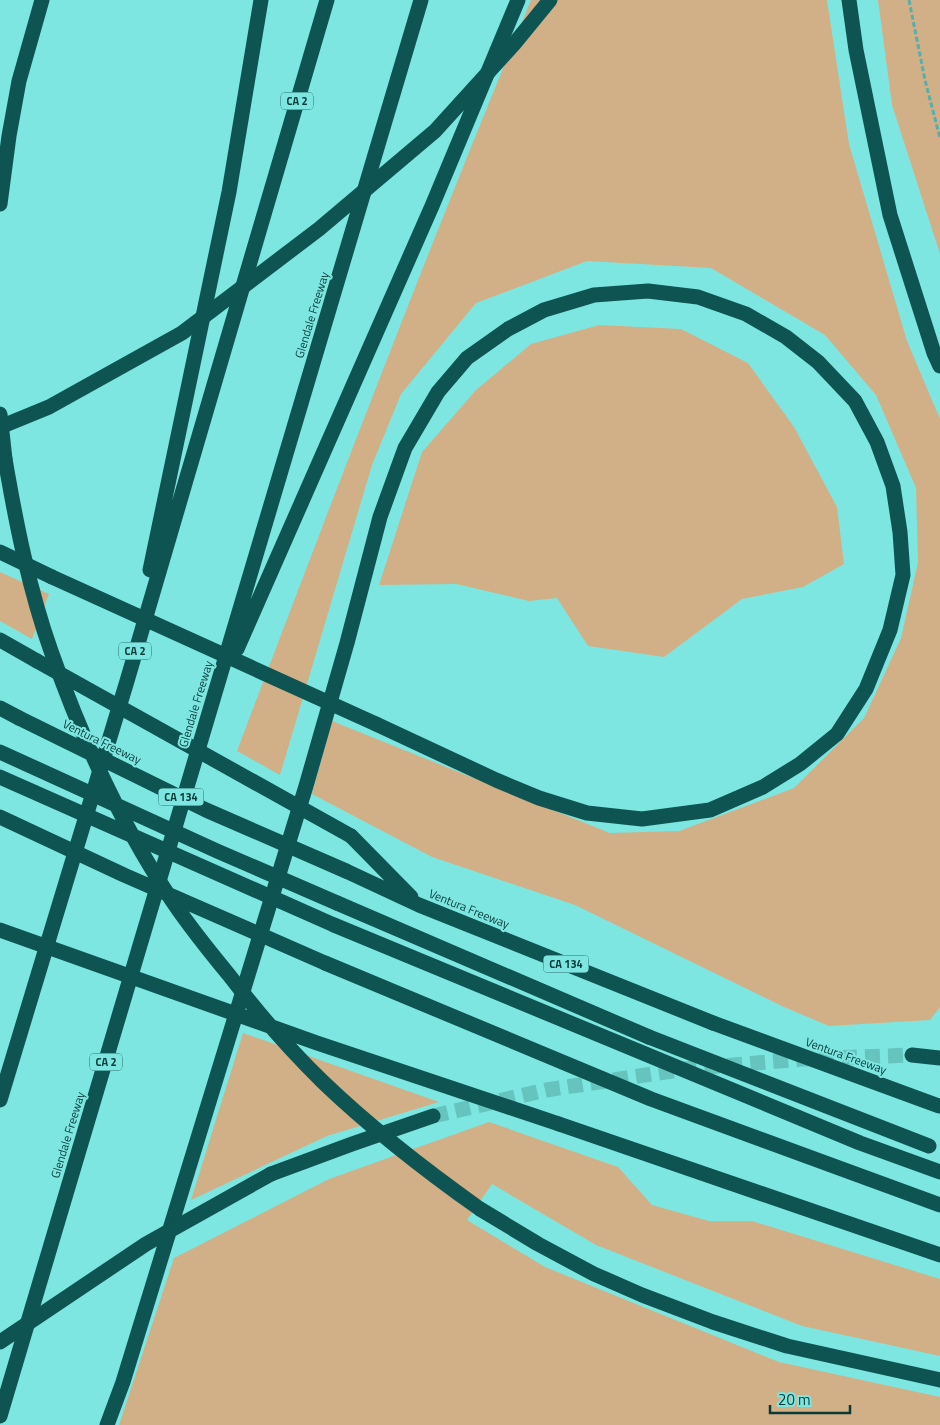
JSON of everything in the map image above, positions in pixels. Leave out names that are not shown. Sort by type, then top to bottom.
[{"type":"highway","points":[[0,204],[9,136],[18,90],[42,0]]},
{"type":"highway","points":[[126,681],[229,192],[261,0]]},
{"type":"highway","name":"CA 2","points":[[0,1100],[327,0]]},
{"type":"highway","name":"Glendale Freeway","points":[[0,1416],[421,0]]},
{"type":"highway","points":[[211,707],[432,206],[518,0]]},
{"type":"highway","points":[[0,427],[50,407],[182,332],[319,229],[435,131],[514,44],[550,0]]},
{"type":"highway","points":[[848,0],[856,50],[890,215],[934,353],[940,366]]},
{"type":"highway","points":[[0,552],[52,577],[376,724],[496,780],[539,798],[587,813],[642,819],[710,810],[763,787],[800,764],[837,734],[866,689],[890,630],[903,575],[900,532],[892,486],[877,442],[855,401],[818,362],[786,337],[746,314],[698,298],[648,291],[594,295],[544,310],[508,329],[466,358],[438,392],[405,448],[380,517],[347,643],[303,796],[123,1382],[107,1425]]},
{"type":"highway","points":[[0,414],[15,511],[50,649],[85,738],[110,792],[134,838],[173,902],[255,1008],[322,1081],[362,1118],[480,1209],[538,1244],[594,1274],[642,1295],[787,1346],[940,1380]]},
{"type":"highway","points":[[0,640],[351,836],[419,905]]},
{"type":"highway","name":"Ventura Freeway","points":[[0,708],[206,810],[419,905],[713,1023],[939,1107]]},
{"type":"highway","points":[[0,752],[216,851],[650,1037],[935,1148]]},
{"type":"highway","points":[[0,777],[334,925],[860,1143],[940,1172]]},
{"type":"highway","points":[[0,817],[133,879],[325,963],[652,1099],[940,1205]]},
{"type":"highway","points":[[0,930],[308,1039],[940,1255]]},
{"type":"highway","points":[[912,1055],[940,1058]]},
{"type":"highway","points":[[0,1342],[146,1244],[271,1174],[433,1116]]},
{"type":"path","points":[[910,0],[925,80],[940,138]]},
{"type":"shaded area","points":[[531,0],[827,0],[849,144],[907,341],[940,419],[940,1007],[930,1020],[829,1026],[784,1007],[575,905],[432,857],[312,794],[332,721],[610,833],[679,831],[794,788],[864,718],[901,638],[918,562],[916,488],[876,395],[825,335],[711,268],[587,261],[476,303],[401,394],[372,465],[280,775],[237,751],[381,375]]},
{"type":"shaded area","points":[[878,0],[940,0],[940,254],[892,105]]},
{"type":"shaded area","points":[[599,325],[681,329],[748,363],[794,427],[837,507],[844,564],[803,587],[742,599],[664,657],[588,646],[557,598],[529,601],[456,584],[379,585],[422,452],[476,390],[531,344]]},
{"type":"shaded area","points":[[0,572],[49,594],[32,639],[0,621]]},
{"type":"shaded area","points":[[243,1033],[439,1102],[327,1136],[191,1200]]},
{"type":"shaded area","points":[[489,1122],[618,1167],[652,1205],[709,1221],[752,1221],[940,1279],[940,1356],[802,1326],[596,1245],[492,1184],[467,1220],[545,1267],[779,1362],[940,1397],[940,1425],[119,1425],[174,1258],[329,1179]]},
{"type":"tunnel","points":[[433,1116],[546,1090],[685,1069],[803,1059],[912,1055]]}]
